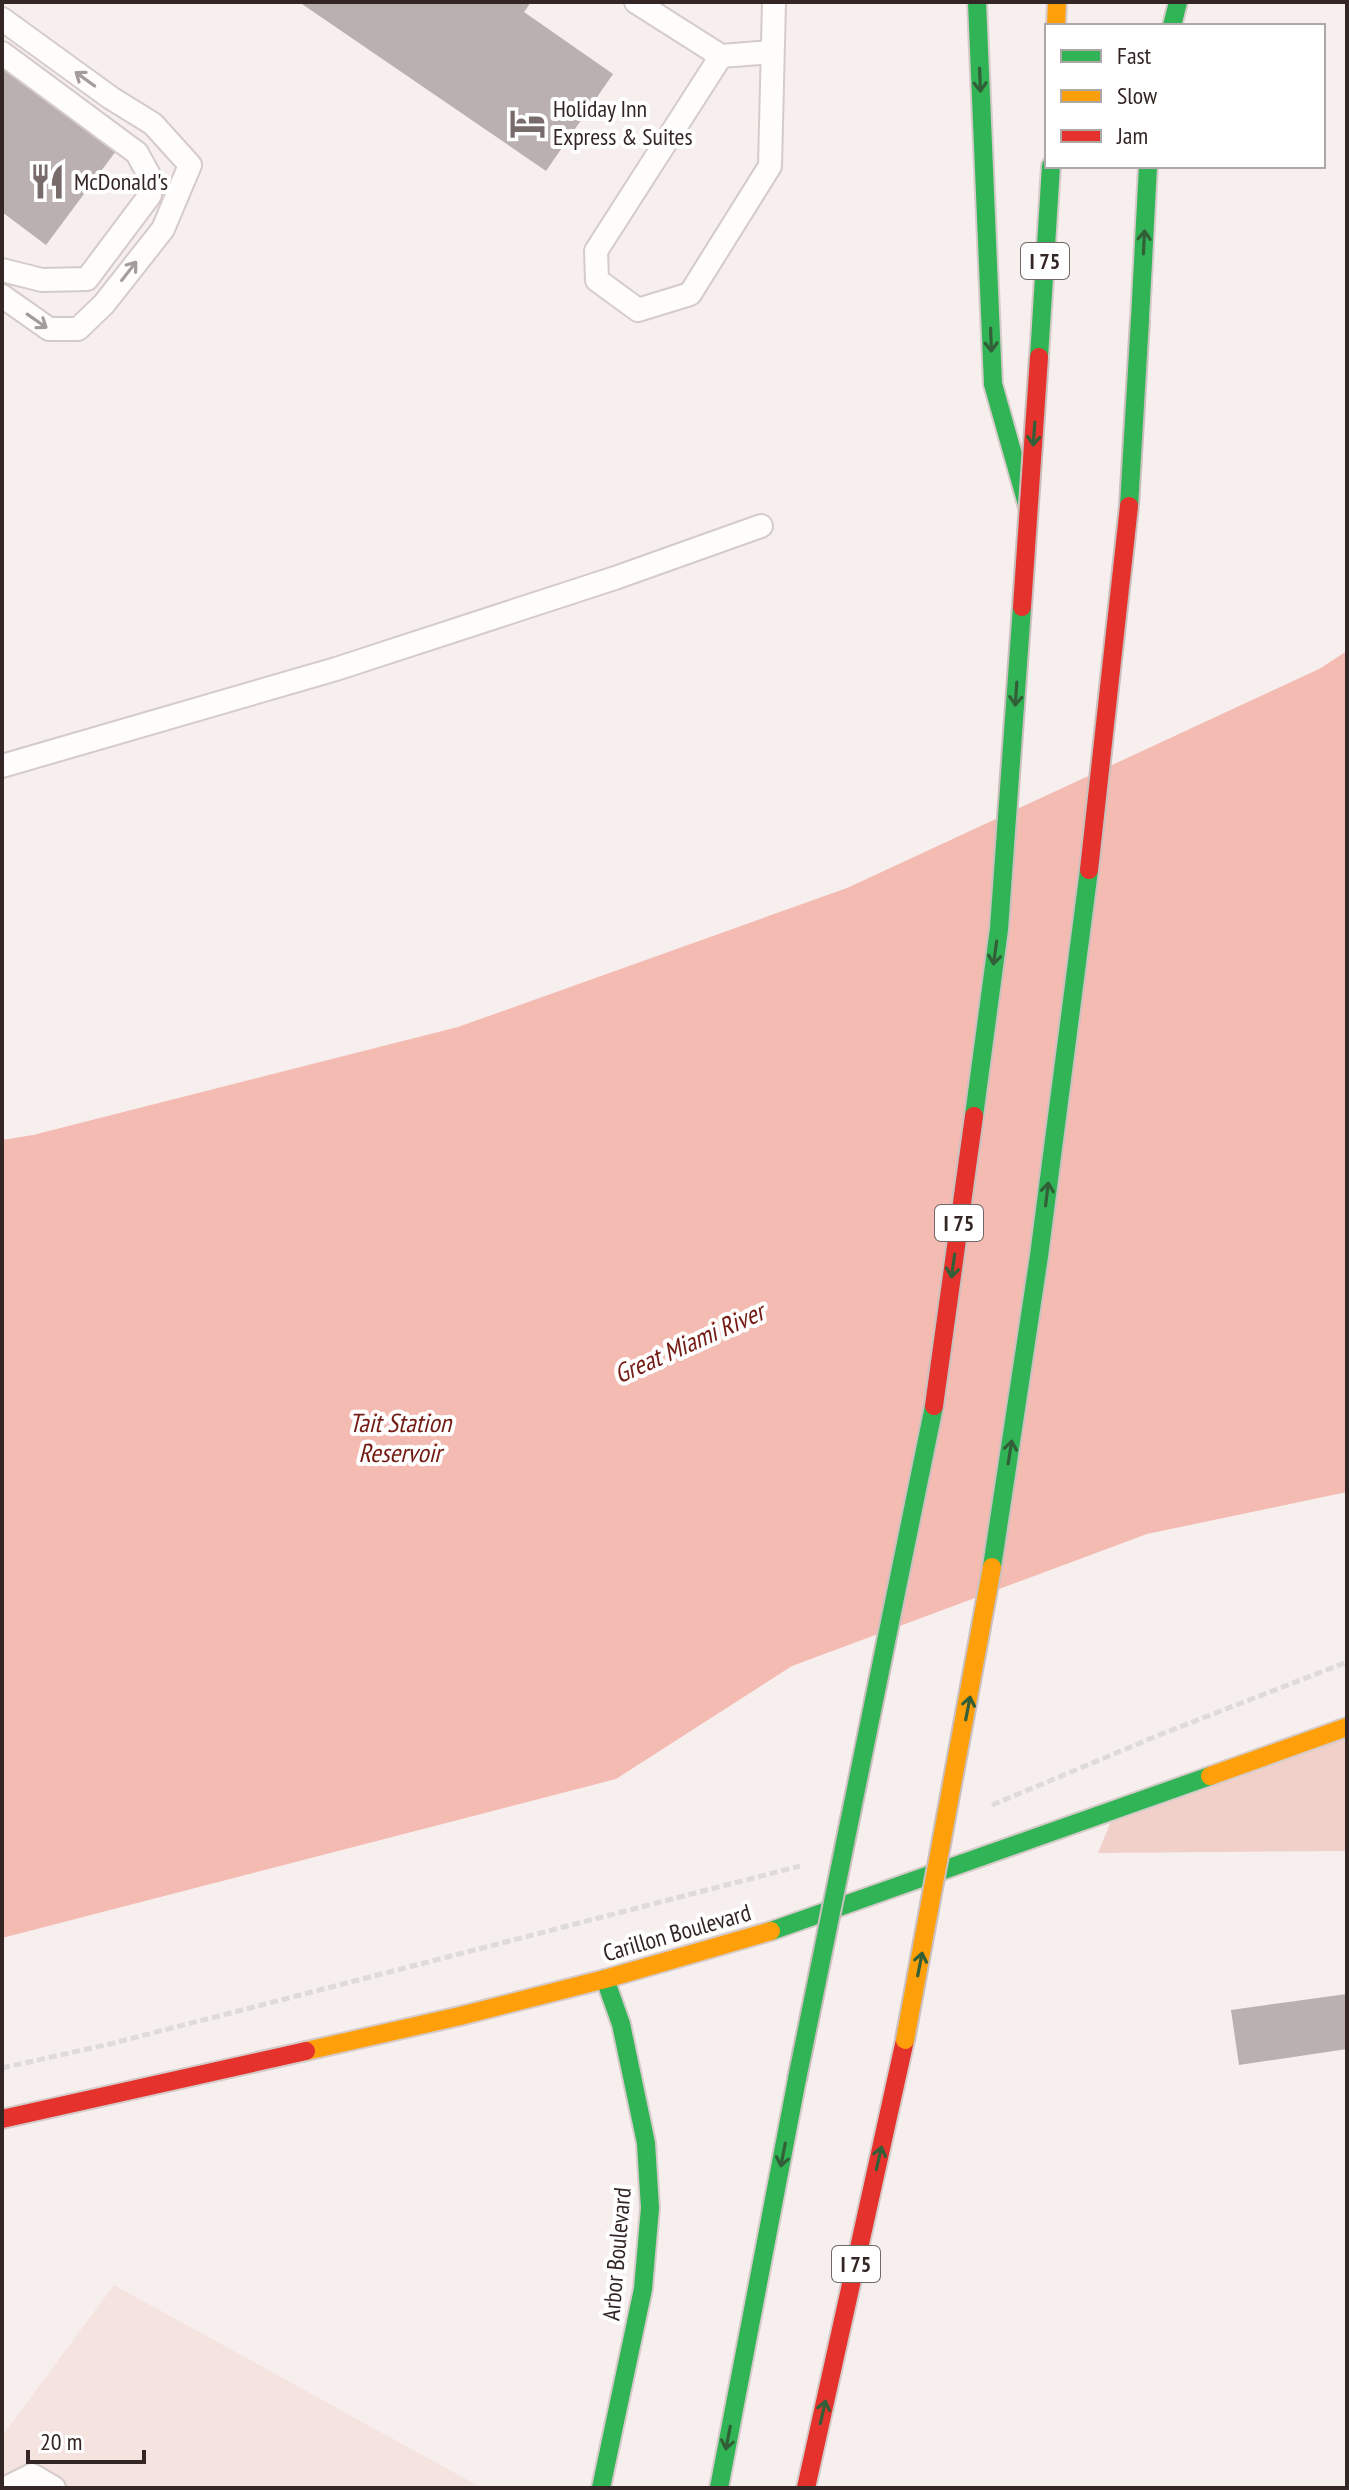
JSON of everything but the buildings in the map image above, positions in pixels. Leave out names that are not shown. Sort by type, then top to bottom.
[{"type":"main road","points":[[977,2],[993,384],[1029,510]]},
{"type":"main road","points":[[1056,24],[1057,2]]},
{"type":"main road","points":[[1172,24],[1178,2]]},
{"type":"main road","name":"I 75","points":[[719,2488],[797,2079],[935,1401],[999,929],[1051,168]]},
{"type":"main road","name":"I 75","points":[[806,2488],[905,2040],[984,1620],[1039,1256],[1098,799],[1129,503],[1148,168]]},
{"type":"main road","name":"Carillon Boulevard","points":[[2,2119],[460,2016],[605,1979],[784,1927],[1347,1727]]},
{"type":"main road","name":"Arbor Boulevard","points":[[601,2488],[643,2289],[650,2208],[646,2143],[621,2024],[605,1979]]},
{"type":"lane","points":[[721,56],[596,251],[597,280],[638,310],[690,294],[770,166],[774,2]]},
{"type":"lane","points":[[647,5],[721,56],[772,52]]},
{"type":"lane","points":[[2,19],[111,98],[153,124],[190,165],[163,229],[104,304],[78,329],[49,329],[2,296]]},
{"type":"lane","points":[[2,53],[137,153],[150,177],[150,195],[87,279],[42,280],[2,270]]},
{"type":"lane","points":[[2,766],[336,669],[615,578],[761,526]]},
{"type":"lane","points":[[6,2488],[32,2475],[54,2488]]},
{"type":"path","points":[[988,1807],[1159,1735],[1347,1662]]},
{"type":"path","points":[[2,2068],[114,2043],[809,1864]]},
{"type":"shaded area","points":[[1347,1727],[1347,1851],[1098,1853],[1116,1809]]},
{"type":"shaded area","points":[[114,2285],[482,2488],[2,2488],[2,2436]]},
{"type":"water","name":"Tait Station Reservoir","points":[[1347,651],[1347,1492],[1147,1534],[792,1666],[616,1779],[2,1938],[2,1140],[33,1135],[458,1027],[847,888],[1319,669]]},
{"type":"traffic: fast","points":[[977,2],[993,384],[1027,504]]},
{"type":"traffic: fast","points":[[1172,24],[1178,2]]},
{"type":"traffic: fast","points":[[1039,357],[1051,168]]},
{"type":"traffic: fast","points":[[1140,319],[1148,168]]},
{"type":"traffic: fast","points":[[1129,506],[1140,319]]},
{"type":"traffic: fast","points":[[974,1116],[999,929],[1022,607]]},
{"type":"traffic: fast","points":[[992,1567],[1039,1256],[1089,870]]},
{"type":"traffic: fast","points":[[797,2079],[934,1406]]},
{"type":"traffic: fast","points":[[771,1931],[1210,1776]]},
{"type":"traffic: fast","points":[[601,2488],[643,2289],[650,2208],[646,2143],[621,2024],[605,1979]]},
{"type":"traffic: fast","points":[[719,2488],[797,2079]]},
{"type":"traffic: slow","points":[[1056,24],[1057,2]]},
{"type":"traffic: slow","points":[[905,2040],[992,1567]]},
{"type":"traffic: slow","points":[[1210,1776],[1347,1727]]},
{"type":"traffic: slow","points":[[306,2051],[605,1979],[771,1931]]},
{"type":"traffic: jam","points":[[1022,607],[1039,357]]},
{"type":"traffic: jam","points":[[1089,870],[1129,506]]},
{"type":"traffic: jam","points":[[934,1406],[974,1116]]},
{"type":"traffic: jam","points":[[806,2488],[905,2040]]},
{"type":"traffic: jam","points":[[2,2119],[306,2051]]},
{"type":"place","name":"Holiday Inn Express & Suites","points":[[527,123]]},
{"type":"place","name":"McDonald's","points":[[48,182]]},
{"type":"water label","name":"Great Miami River","points":[[689,1343]]}]
